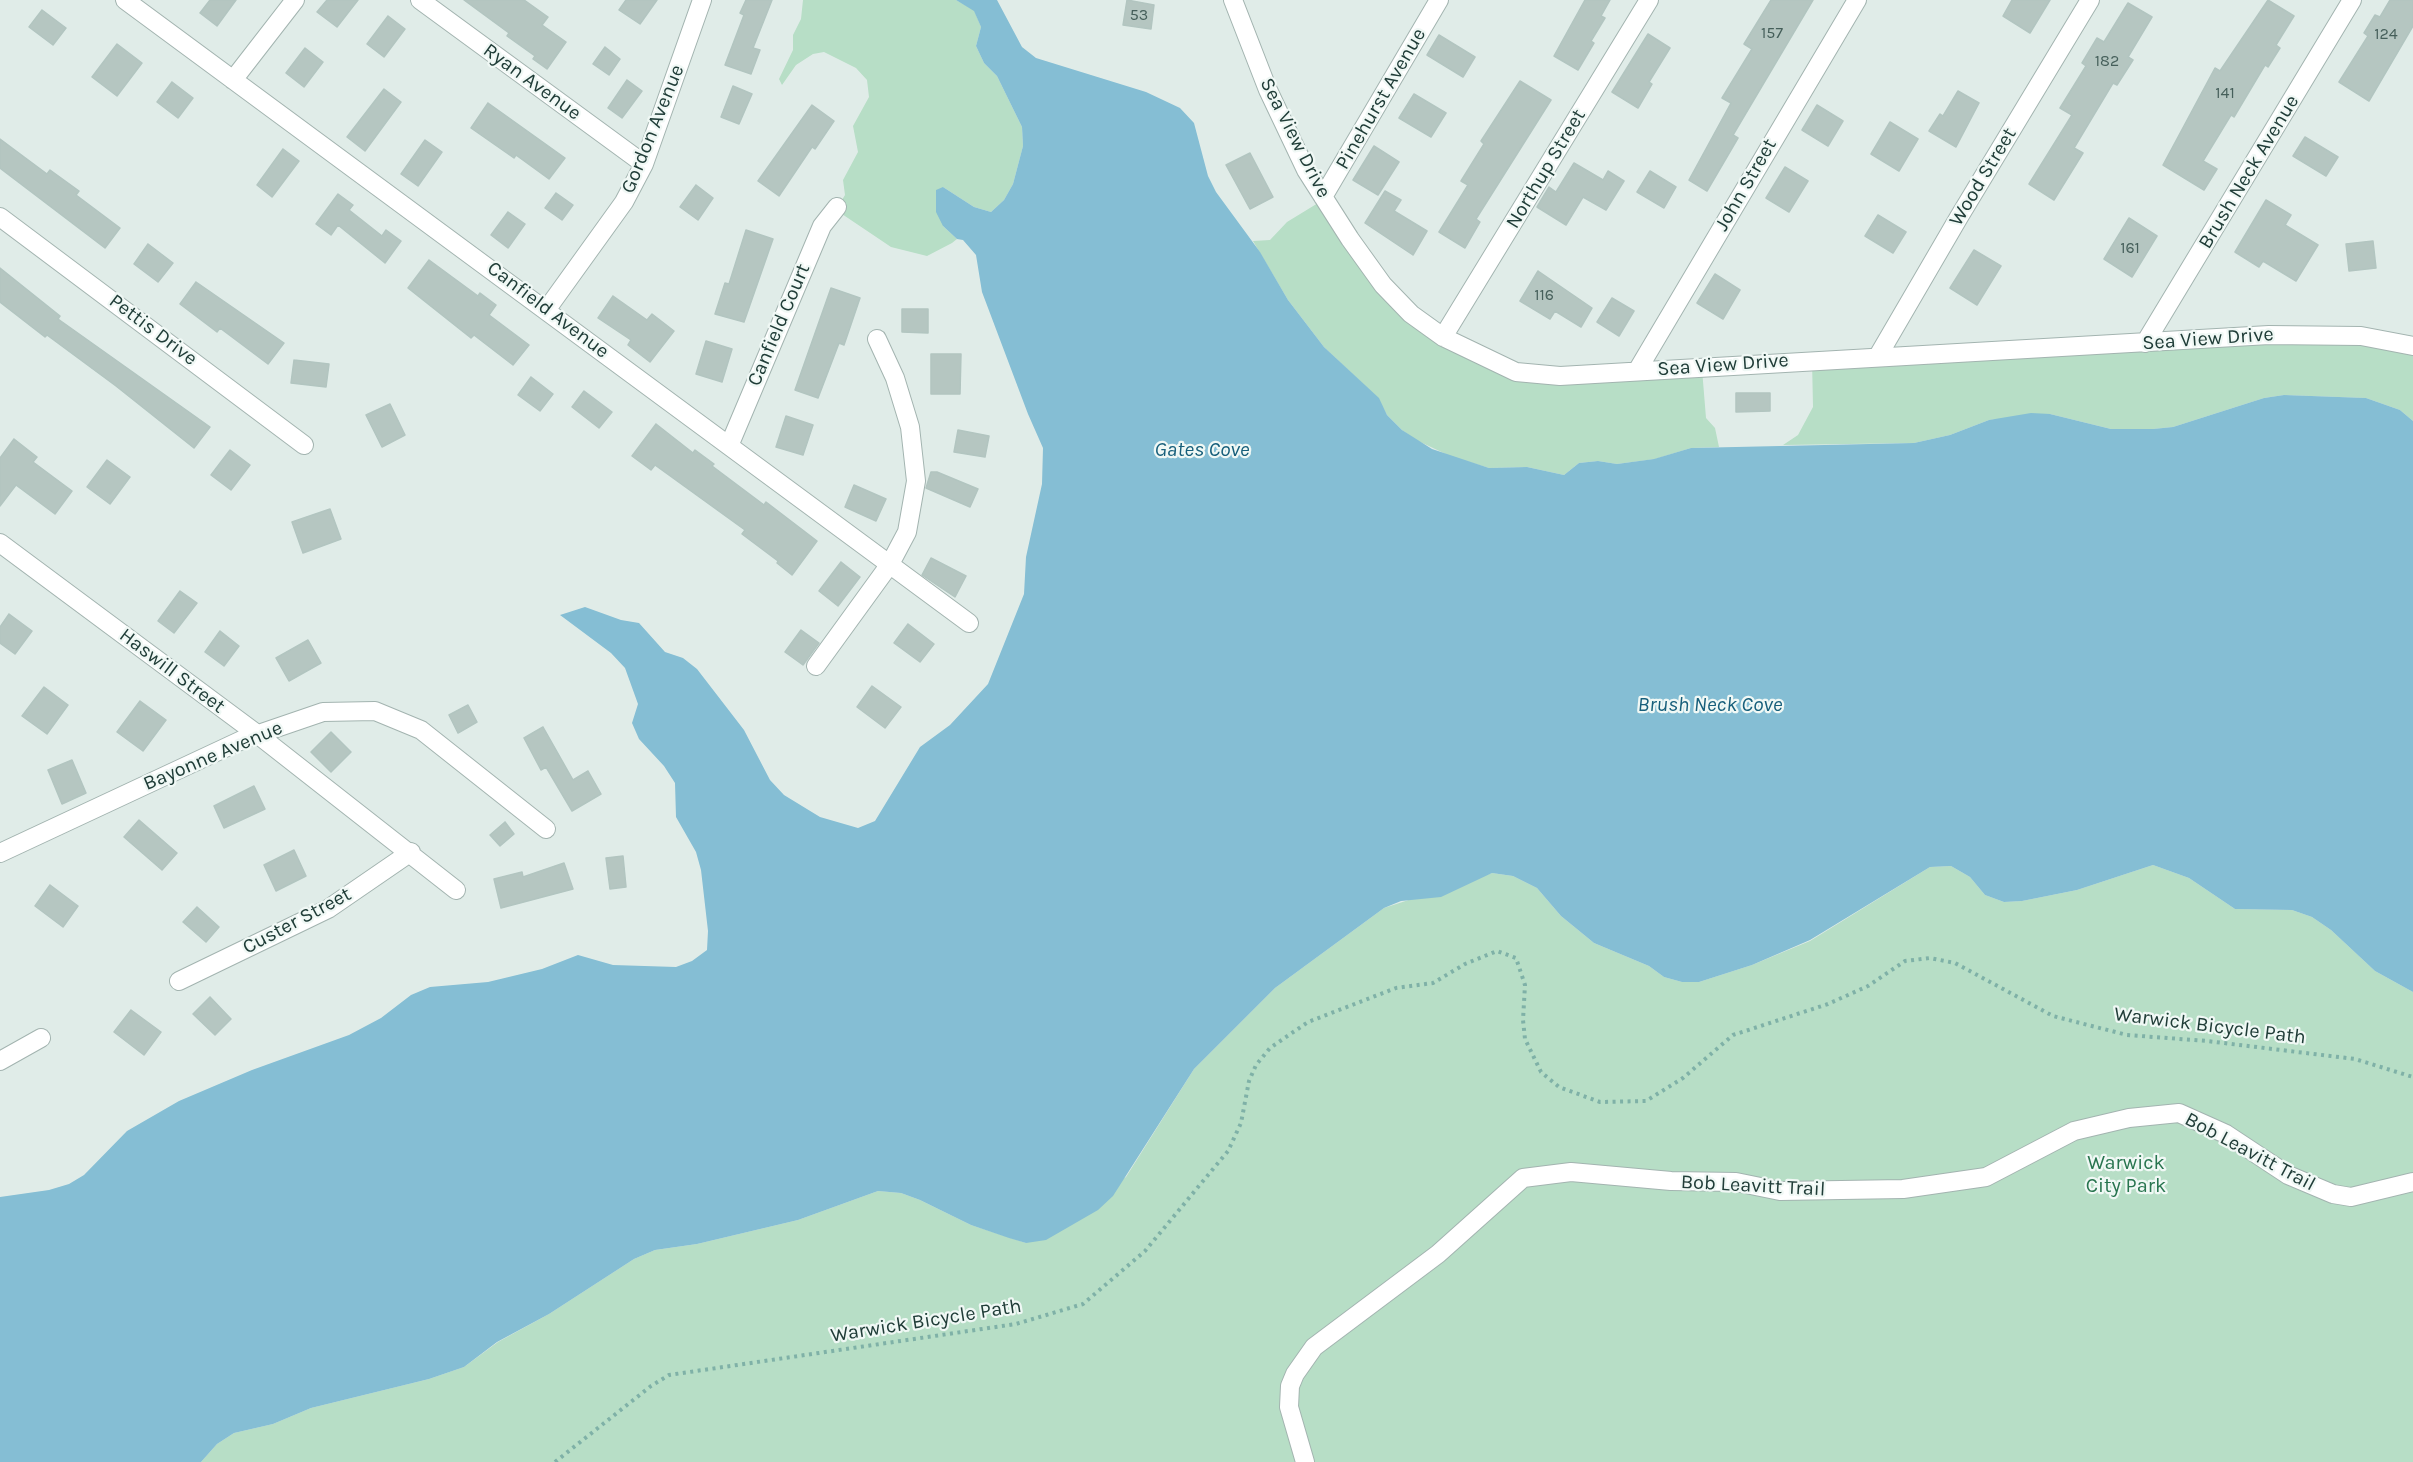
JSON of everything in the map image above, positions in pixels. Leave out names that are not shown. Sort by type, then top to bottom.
[{"type":"street","name":"Canfield Avenue","points":[[125,0],[547,309],[969,623]]},
{"type":"street","points":[[233,80],[295,0]]},
{"type":"street","name":"Ryan Avenue","points":[[420,0],[644,164]]},
{"type":"street","name":"Gordon Avenue","points":[[547,309],[624,202],[644,164],[702,0]]},
{"type":"street","name":"Sea View Drive","points":[[1233,0],[1268,90],[1306,170],[1383,285],[1412,314],[1443,338],[1516,372],[1560,376],[1878,356],[2297,334],[2361,336],[2413,346]]},
{"type":"street","name":"Pinehurst Avenue","points":[[1323,197],[1439,0]]},
{"type":"street","name":"Northup Street","points":[[1443,338],[1649,0]]},
{"type":"street","name":"John Street","points":[[1637,371],[1857,0]]},
{"type":"street","name":"Wood Street","points":[[1878,356],[2090,0]]},
{"type":"street","name":"Brush Neck Avenue","points":[[2145,343],[2352,0]]},
{"type":"street","name":"Canfield Court","points":[[729,446],[822,226],[837,207]]},
{"type":"street","name":"Pettis Drive","points":[[0,217],[304,445]]},
{"type":"street","points":[[816,666],[890,564],[907,532],[916,481],[910,427],[895,378],[877,339]]},
{"type":"street","name":"Haswill Street","points":[[0,543],[257,734],[411,852],[456,890]]},
{"type":"street","name":"Bayonne Avenue","points":[[0,853],[257,734],[323,712],[375,711],[420,730],[546,829]]},
{"type":"street","name":"Custer Street","points":[[179,981],[328,909],[411,852]]},
{"type":"street","points":[[0,1061],[41,1038]]},
{"type":"street","name":"Bob Leavitt Trail","points":[[1305,1462],[1289,1407],[1290,1386],[1295,1374],[1314,1347],[1438,1254],[1523,1178],[1571,1172],[1618,1177],[1637,1176],[1671,1181],[1736,1182],[1780,1191],[1903,1189],[1986,1177],[2074,1131],[2129,1118],[2179,1113],[2226,1134],[2288,1175],[2333,1194],[2351,1197],[2413,1182]]},
{"type":"path","name":"Warwick Bicycle Path","points":[[555,1462],[651,1386],[669,1375],[1016,1324],[1083,1304],[1144,1251],[1228,1151],[1241,1123],[1249,1081],[1256,1065],[1270,1048],[1308,1022],[1396,988],[1433,983],[1466,964],[1497,951],[1516,958],[1525,985],[1523,1020],[1525,1039],[1541,1072],[1559,1087],[1600,1102],[1646,1101],[1683,1078],[1733,1035],[1828,1004],[1869,986],[1905,961],[1930,958],[1955,963],[2054,1016],[2127,1035],[2207,1041],[2335,1056],[2355,1059],[2413,1077]]},
{"type":"green space","points":[[803,0],[956,0],[974,10],[981,27],[976,46],[984,63],[997,76],[1022,127],[1023,146],[1013,184],[1004,200],[991,212],[974,207],[943,187],[943,226],[957,239],[952,243],[927,256],[891,247],[836,210],[845,195],[843,180],[858,152],[853,126],[869,97],[867,80],[856,68],[824,52],[813,54],[796,65],[782,85],[779,79],[793,50],[793,35],[801,19]]},
{"type":"green space","points":[[1323,200],[1410,313],[1513,371],[1702,369],[1706,418],[1715,428],[1719,447],[1691,448],[1655,459],[1617,464],[1598,461],[1579,463],[1564,475],[1527,467],[1489,468],[1450,456],[1416,440],[1387,415],[1378,398],[1324,347],[1288,300],[1253,241],[1270,240],[1287,222]]},
{"type":"green space","points":[[2265,333],[2413,346],[2413,421],[2400,410],[2366,398],[2284,395],[2264,398],[2173,427],[2153,429],[2111,429],[2050,414],[1989,420],[1950,435],[1914,443],[1783,445],[1798,435],[1813,407],[1812,360]]},
{"type":"green space","name":"Warwick City Park","points":[[2153,865],[2189,878],[2235,909],[2292,910],[2312,917],[2331,930],[2375,971],[2413,992],[2413,1462],[201,1462],[217,1444],[234,1433],[273,1424],[311,1408],[429,1379],[464,1367],[498,1342],[549,1314],[634,1259],[655,1250],[697,1244],[798,1220],[878,1191],[901,1193],[971,1225],[1026,1243],[1126,1177],[1194,1069],[1275,988],[1384,908],[1492,873],[1513,876],[1537,888],[1561,916],[1594,943],[1649,966],[1664,977],[1682,982],[1699,982],[1752,965],[1810,941],[1930,867],[1951,866],[1970,877],[1985,895],[2004,902],[2022,901],[2077,890]]},
{"type":"water","name":"Brush Neck Cove","points":[[956,0],[997,0],[1022,47],[1036,58],[1146,92],[1180,108],[1194,123],[1208,176],[1216,192],[1260,252],[1288,300],[1324,347],[1379,398],[1387,415],[1402,430],[1432,449],[1489,468],[1527,467],[1564,475],[1579,463],[1598,461],[1617,464],[1654,459],[1691,448],[1914,443],[1950,435],[1989,420],[2031,413],[2050,414],[2111,429],[2153,429],[2173,427],[2264,398],[2284,395],[2366,398],[2400,410],[2413,421],[2413,992],[2375,971],[2331,930],[2312,917],[2292,910],[2235,909],[2189,878],[2153,865],[2077,890],[2022,901],[2004,902],[1985,895],[1970,877],[1951,866],[1930,867],[1810,940],[1752,965],[1699,982],[1682,982],[1664,977],[1649,966],[1594,943],[1561,916],[1537,888],[1513,876],[1492,873],[1441,897],[1401,901],[1384,908],[1275,988],[1194,1069],[1113,1196],[1098,1210],[1046,1240],[1026,1243],[971,1225],[901,1193],[878,1191],[798,1220],[697,1244],[655,1250],[634,1259],[549,1314],[497,1342],[464,1367],[429,1379],[311,1408],[273,1424],[234,1433],[217,1444],[201,1462],[0,1462],[0,1197],[49,1190],[69,1184],[84,1175],[127,1131],[179,1101],[252,1070],[349,1035],[381,1018],[411,995],[430,987],[488,982],[542,969],[578,955],[613,965],[676,967],[692,961],[707,950],[708,931],[701,870],[696,852],[676,817],[675,783],[664,766],[639,739],[632,723],[638,704],[625,668],[611,653],[560,615],[585,607],[621,620],[639,623],[665,652],[683,658],[697,669],[744,730],[770,780],[784,795],[820,817],[858,828],[875,821],[920,747],[950,725],[988,684],[1024,594],[1026,557],[1042,484],[1043,448],[982,292],[976,255],[963,240],[957,239],[943,226],[936,212],[936,190],[943,187],[974,207],[991,212],[1004,200],[1013,184],[1023,146],[1022,127],[997,76],[984,63],[976,46],[981,27],[974,11]]},
{"type":"building","points":[[210,0],[236,0],[217,26],[200,13]]},
{"type":"building","points":[[327,0],[358,0],[337,27],[317,12]]},
{"type":"building","points":[[464,0],[524,0],[548,17],[542,25],[566,42],[547,69],[533,59],[535,56],[507,36],[509,33]]},
{"type":"building","points":[[626,0],[657,0],[640,24],[619,10]]},
{"type":"building","points":[[746,0],[772,0],[753,48],[760,50],[751,74],[725,65],[744,15],[740,13]]},
{"type":"building","points":[[1127,0],[1154,5],[1151,29],[1123,25]]},
{"type":"building","points":[[1585,0],[1610,0],[1601,16],[1605,18],[1591,41],[1594,43],[1578,70],[1554,56]]},
{"type":"building","points":[[1771,0],[1813,0],[1733,135],[1738,138],[1707,191],[1689,180],[1731,103],[1722,98],[1752,49],[1744,44]]},
{"type":"building","points":[[2012,0],[2050,0],[2030,33],[2003,16]]},
{"type":"building","points":[[2268,0],[2294,16],[2276,45],[2280,48],[2268,67],[2265,65],[2234,117],[2231,115],[2203,161],[2217,169],[2204,190],[2163,165],[2215,68],[2220,71]]},
{"type":"building","points":[[2390,0],[2413,0],[2413,26],[2369,101],[2339,82],[2368,36],[2364,33],[2375,15],[2380,17]]},
{"type":"building","points":[[2128,3],[2152,17],[2128,57],[2133,60],[2117,85],[2113,83],[2074,148],[2083,153],[2054,200],[2029,184],[2072,115],[2060,108],[2086,66],[2082,63],[2097,38],[2104,42]]},
{"type":"building","points":[[42,10],[66,28],[53,45],[29,27]]},
{"type":"building","points":[[388,16],[405,29],[384,57],[367,44]]},
{"type":"building","points":[[1648,34],[1670,48],[1649,82],[1652,84],[1638,108],[1612,92]]},
{"type":"building","points":[[1439,35],[1475,57],[1463,77],[1427,55]]},
{"type":"building","points":[[117,44],[142,63],[117,96],[92,77]]},
{"type":"building","points":[[605,47],[620,59],[609,75],[593,64]]},
{"type":"building","points":[[305,48],[323,62],[304,87],[286,73]]},
{"type":"building","points":[[627,80],[642,91],[622,118],[608,108]]},
{"type":"building","points":[[1520,81],[1551,100],[1476,219],[1480,222],[1465,248],[1439,232],[1468,185],[1461,181],[1484,144],[1481,141]]},
{"type":"building","points":[[172,82],[193,98],[178,118],[157,102]]},
{"type":"building","points":[[733,86],[752,94],[739,124],[721,117]]},
{"type":"building","points":[[384,89],[401,102],[365,151],[347,137]]},
{"type":"building","points":[[1958,91],[1979,103],[1956,147],[1929,131],[1940,114],[1943,116]]},
{"type":"building","points":[[1414,94],[1446,113],[1431,137],[1399,118]]},
{"type":"building","points":[[488,103],[565,158],[549,179],[516,155],[514,158],[471,128]]},
{"type":"building","points":[[812,105],[834,121],[815,149],[812,147],[779,196],[758,181]]},
{"type":"building","points":[[1817,105],[1843,121],[1828,146],[1802,130]]},
{"type":"building","points":[[1890,122],[1918,139],[1899,171],[1871,154]]},
{"type":"building","points":[[2305,137],[2338,157],[2326,176],[2293,156]]},
{"type":"building","points":[[0,139],[47,174],[50,170],[79,191],[76,195],[120,228],[105,248],[0,168]]},
{"type":"building","points":[[425,140],[442,152],[418,186],[401,174]]},
{"type":"building","points":[[1374,146],[1399,162],[1378,195],[1353,180]]},
{"type":"building","points":[[283,149],[299,161],[272,197],[257,185]]},
{"type":"building","points":[[1250,153],[1273,197],[1250,209],[1226,165]]},
{"type":"building","points":[[1574,163],[1603,180],[1608,171],[1624,181],[1606,210],[1583,197],[1566,225],[1537,207],[1549,187],[1556,192]]},
{"type":"building","points":[[1785,167],[1808,181],[1789,212],[1766,198]]},
{"type":"building","points":[[1650,171],[1676,187],[1664,208],[1637,192]]},
{"type":"building","points":[[696,185],[713,198],[698,220],[680,207]]},
{"type":"building","points":[[1385,191],[1401,200],[1394,211],[1427,231],[1413,255],[1365,223]]},
{"type":"building","points":[[556,193],[573,205],[562,220],[545,208]]},
{"type":"building","points":[[338,194],[353,205],[349,210],[382,236],[386,230],[401,241],[385,263],[338,225],[331,235],[316,224]]},
{"type":"building","points":[[2266,200],[2291,215],[2285,225],[2318,245],[2296,281],[2263,261],[2259,267],[2235,252]]},
{"type":"building","points":[[508,212],[525,224],[508,248],[491,235]]},
{"type":"building","points":[[1878,215],[1906,232],[1893,253],[1865,236]]},
{"type":"building","points":[[2129,218],[2157,236],[2132,277],[2104,259]]},
{"type":"building","points":[[746,230],[773,239],[744,322],[715,314],[725,283],[729,284]]},
{"type":"building","points":[[2373,241],[2376,268],[2349,271],[2346,244]]},
{"type":"building","points":[[148,244],[173,263],[158,282],[134,264]]},
{"type":"building","points":[[1974,250],[2001,266],[1977,305],[1950,288]]},
{"type":"building","points":[[429,260],[478,296],[480,293],[496,305],[489,315],[529,345],[513,365],[474,335],[471,338],[408,288]]},
{"type":"building","points":[[0,268],[60,316],[58,319],[210,427],[194,448],[116,386],[47,335],[45,337],[0,302]]},
{"type":"building","points":[[1538,271],[1592,308],[1581,327],[1555,311],[1550,319],[1520,301]]},
{"type":"building","points":[[1715,274],[1740,290],[1723,319],[1697,303]]},
{"type":"building","points":[[196,282],[284,343],[268,364],[220,328],[217,332],[180,304]]},
{"type":"building","points":[[831,288],[860,298],[844,345],[839,343],[818,398],[795,390]]},
{"type":"building","points":[[613,296],[647,320],[652,314],[674,331],[650,362],[628,345],[631,340],[598,318]]},
{"type":"building","points":[[1612,298],[1634,311],[1619,336],[1597,322]]},
{"type":"building","points":[[902,309],[928,309],[928,333],[902,332]]},
{"type":"building","points":[[706,341],[732,349],[722,382],[696,374]]},
{"type":"building","points":[[931,354],[961,354],[960,394],[931,394]]},
{"type":"building","points":[[294,360],[329,364],[326,387],[291,383]]},
{"type":"building","points":[[531,377],[553,394],[540,411],[518,395]]},
{"type":"building","points":[[584,391],[612,412],[599,428],[572,407]]},
{"type":"building","points":[[1736,393],[1770,393],[1770,411],[1736,412]]},
{"type":"building","points":[[390,404],[405,435],[382,447],[366,415]]},
{"type":"building","points":[[786,416],[813,425],[803,455],[776,447]]},
{"type":"building","points":[[656,424],[693,453],[695,450],[714,464],[712,466],[764,505],[766,502],[817,541],[792,575],[777,563],[778,561],[742,534],[745,530],[655,465],[651,470],[632,456]]},
{"type":"building","points":[[958,430],[989,436],[985,457],[954,452]]},
{"type":"building","points":[[14,439],[37,457],[33,462],[72,491],[55,514],[16,485],[0,506],[0,458]]},
{"type":"building","points":[[230,450],[250,465],[231,490],[211,475]]},
{"type":"building","points":[[107,460],[130,477],[110,504],[87,487]]},
{"type":"building","points":[[931,472],[937,472],[978,489],[970,507],[926,488]]},
{"type":"building","points":[[854,485],[886,499],[876,521],[845,507]]},
{"type":"building","points":[[330,509],[341,539],[303,553],[292,522]]},
{"type":"building","points":[[931,558],[966,576],[955,597],[922,575]]},
{"type":"building","points":[[841,562],[860,577],[838,606],[819,591]]},
{"type":"building","points":[[180,591],[197,603],[174,633],[158,621]]},
{"type":"building","points":[[9,614],[32,631],[15,654],[0,643],[0,627]]},
{"type":"building","points":[[908,624],[934,644],[920,662],[894,643]]},
{"type":"building","points":[[801,630],[819,643],[803,665],[785,652]]},
{"type":"building","points":[[220,631],[239,646],[224,666],[205,652]]},
{"type":"building","points":[[308,640],[321,663],[289,681],[276,658]]},
{"type":"building","points":[[872,686],[901,707],[885,728],[857,707]]},
{"type":"building","points":[[44,687],[68,705],[47,734],[22,716]]},
{"type":"building","points":[[140,701],[166,720],[143,751],[117,732]]},
{"type":"building","points":[[468,705],[477,722],[458,733],[449,715]]},
{"type":"building","points":[[543,727],[573,780],[588,771],[601,794],[572,811],[546,767],[541,770],[524,738]]},
{"type":"building","points":[[331,732],[351,752],[331,772],[311,752]]},
{"type":"building","points":[[72,760],[86,793],[62,804],[48,770]]},
{"type":"building","points":[[254,786],[265,809],[224,828],[214,806]]},
{"type":"building","points":[[139,820],[177,853],[162,870],[124,837]]},
{"type":"building","points":[[505,822],[514,834],[500,846],[490,835]]},
{"type":"building","points":[[294,850],[306,876],[276,891],[264,865]]},
{"type":"building","points":[[623,856],[626,887],[610,889],[606,858]]},
{"type":"building","points":[[564,863],[573,889],[501,908],[494,879],[522,872],[523,877]]},
{"type":"building","points":[[50,885],[78,906],[63,927],[35,906]]},
{"type":"building","points":[[197,907],[219,927],[206,942],[183,922]]},
{"type":"building","points":[[210,997],[231,1019],[215,1035],[193,1014]]},
{"type":"building","points":[[131,1010],[161,1032],[144,1055],[114,1032]]},
{"type":"water label","name":"Gates Cove","points":[[1202,450]]}]
